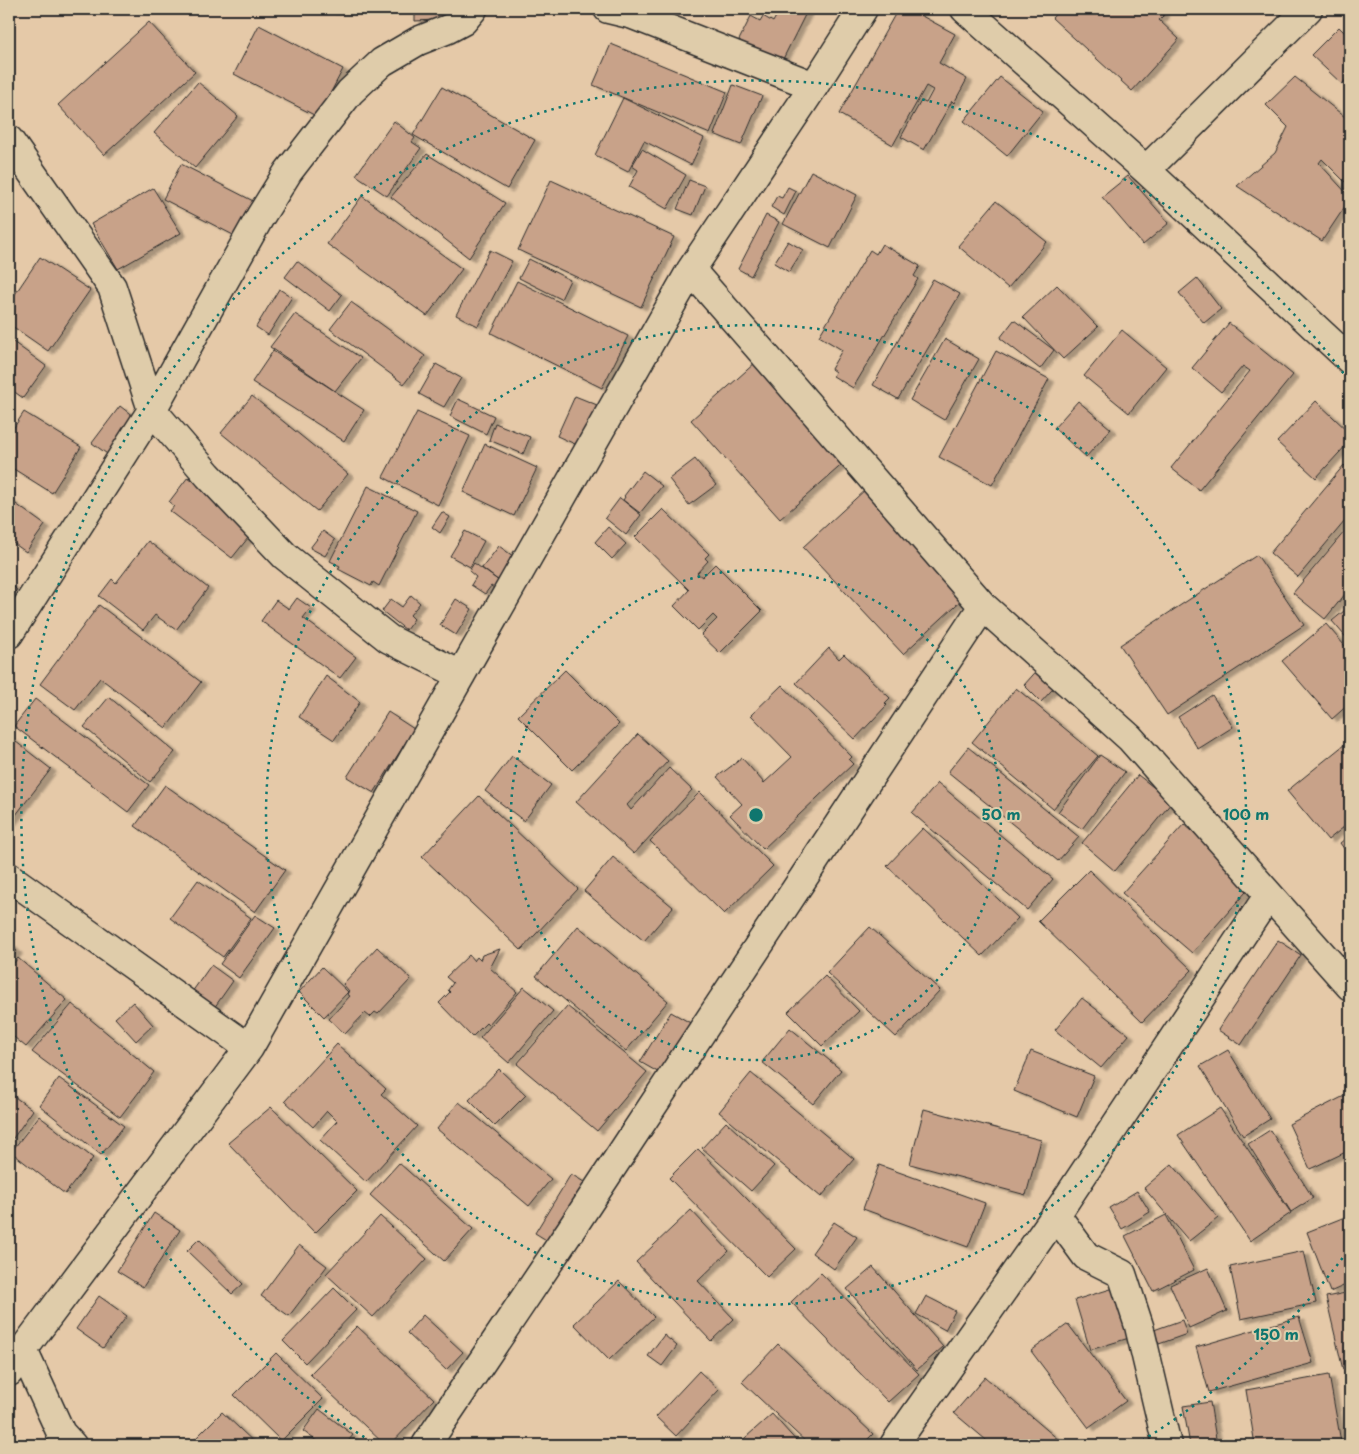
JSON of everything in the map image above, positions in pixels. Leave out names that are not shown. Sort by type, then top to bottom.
[{"type":"street","points":[[9,634],[152,410],[269,202],[288,172],[350,92],[382,62],[418,41],[448,29],[463,20],[474,9]]},
{"type":"street","points":[[608,9],[632,15],[814,86]]},
{"type":"street","points":[[9,1372],[23,1350],[249,1048],[691,270],[863,9]]},
{"type":"street","points":[[966,9],[1146,170],[1350,360]]},
{"type":"street","points":[[1146,170],[1308,9]]},
{"type":"street","points":[[9,140],[112,288],[152,410],[208,475],[285,556],[389,639],[462,675]]},
{"type":"street","points":[[691,270],[983,606],[1130,738],[1268,896],[1350,986]]},
{"type":"street","points":[[429,1444],[983,606]]},
{"type":"street","points":[[9,877],[249,1048]]},
{"type":"street","points":[[894,1445],[1056,1215],[1268,896]]},
{"type":"street","points":[[1056,1215],[1086,1256],[1122,1274],[1139,1326],[1167,1445]]},
{"type":"street","points":[[23,1350],[61,1433],[72,1445]]},
{"type":"building","points":[[330,9],[363,9],[363,11],[330,11]]},
{"type":"building","points":[[415,9],[453,9],[454,19],[415,21]]},
{"type":"building","points":[[780,9],[808,9],[780,65],[740,47],[742,42],[739,40],[751,16],[760,21],[763,16],[773,22]]},
{"type":"building","points":[[898,9],[909,9],[955,34],[939,63],[967,79],[924,150],[901,137],[921,101],[926,103],[933,90],[926,86],[893,145],[839,114]]},
{"type":"building","points":[[1060,9],[1158,9],[1164,15],[1159,20],[1179,39],[1132,91],[1052,18]]},
{"type":"building","points":[[149,22],[195,72],[104,155],[58,105]]},
{"type":"building","points":[[259,25],[343,69],[318,117],[234,74]]},
{"type":"building","points":[[1339,27],[1350,38],[1350,75],[1342,84],[1311,55]]},
{"type":"building","points":[[611,44],[727,92],[710,134],[593,85]]},
{"type":"building","points":[[1000,77],[1043,111],[1007,156],[964,121]]},
{"type":"building","points":[[1295,77],[1350,121],[1350,187],[1322,159],[1319,163],[1350,197],[1322,241],[1237,186],[1275,153],[1288,127],[1266,105]]},
{"type":"building","points":[[198,82],[238,116],[195,168],[154,133]]},
{"type":"building","points":[[733,85],[762,96],[741,145],[714,134]]},
{"type":"building","points":[[442,87],[535,140],[507,189],[413,135]]},
{"type":"building","points":[[623,98],[704,138],[691,165],[644,141],[628,172],[595,155]]},
{"type":"building","points":[[394,121],[415,138],[412,142],[421,148],[387,196],[356,175]]},
{"type":"building","points":[[642,149],[686,175],[667,209],[629,187],[638,170],[632,166]]},
{"type":"building","points":[[427,154],[505,203],[469,258],[391,197]]},
{"type":"building","points":[[181,164],[259,204],[241,239],[163,199]]},
{"type":"building","points":[[811,171],[857,195],[830,248],[783,224]]},
{"type":"building","points":[[1128,176],[1169,223],[1143,245],[1102,197]]},
{"type":"building","points":[[551,180],[674,237],[641,307],[518,250]]},
{"type":"building","points":[[689,180],[705,186],[693,215],[677,209]]},
{"type":"building","points":[[788,187],[796,191],[784,215],[771,207],[777,196],[782,198]]},
{"type":"building","points":[[153,188],[181,233],[118,269],[91,224]]},
{"type":"building","points":[[362,196],[462,269],[427,316],[327,244]]},
{"type":"building","points":[[996,201],[1047,242],[1008,288],[958,246]]},
{"type":"building","points":[[766,215],[779,222],[751,276],[738,269]]},
{"type":"building","points":[[788,241],[803,250],[789,272],[774,263]]},
{"type":"building","points":[[882,244],[920,266],[914,276],[918,279],[853,388],[833,376],[835,372],[831,369],[842,350],[819,336],[870,250],[876,254]]},
{"type":"building","points":[[490,250],[512,261],[478,326],[456,315]]},
{"type":"building","points":[[40,257],[90,290],[48,351],[9,324],[9,303]]},
{"type":"building","points":[[529,259],[570,280],[561,299],[519,278]]},
{"type":"building","points":[[297,261],[342,295],[330,311],[285,277]]},
{"type":"building","points":[[1197,278],[1221,309],[1204,323],[1179,293]]},
{"type":"building","points":[[933,279],[960,294],[898,399],[873,385]]},
{"type":"building","points":[[517,281],[628,336],[602,388],[491,333]]},
{"type":"building","points":[[1057,285],[1098,327],[1063,359],[1023,317]]},
{"type":"building","points":[[279,289],[292,297],[268,335],[256,327]]},
{"type":"building","points":[[351,302],[425,356],[404,384],[330,329]]},
{"type":"building","points":[[295,314],[361,358],[335,391],[270,347]]},
{"type":"building","points":[[1014,320],[1054,350],[1040,369],[1000,338]]},
{"type":"building","points":[[1229,323],[1293,375],[1199,490],[1171,468],[1250,371],[1243,366],[1221,392],[1192,368]]},
{"type":"building","points":[[1122,330],[1166,367],[1129,413],[1084,376]]},
{"type":"building","points":[[9,339],[46,366],[23,398],[9,388]]},
{"type":"building","points":[[945,339],[979,359],[944,420],[910,400]]},
{"type":"building","points":[[273,351],[364,410],[344,441],[252,382]]},
{"type":"building","points":[[996,351],[1049,379],[992,485],[939,457]]},
{"type":"building","points":[[756,362],[846,461],[780,519],[691,420]]},
{"type":"building","points":[[436,364],[461,378],[444,407],[419,394]]},
{"type":"building","points":[[252,396],[348,474],[317,511],[221,433]]},
{"type":"building","points":[[575,396],[602,407],[584,448],[557,436]]},
{"type":"building","points":[[458,399],[494,416],[486,434],[450,416]]},
{"type":"building","points":[[1078,401],[1111,429],[1086,457],[1054,428]]},
{"type":"building","points":[[1316,401],[1350,433],[1350,441],[1316,478],[1277,442]]},
{"type":"building","points":[[120,406],[138,420],[110,456],[92,443]]},
{"type":"building","points":[[24,412],[81,447],[52,493],[9,466],[9,435]]},
{"type":"building","points":[[417,412],[470,436],[438,505],[383,477]]},
{"type":"building","points":[[495,423],[530,437],[523,454],[489,440]]},
{"type":"building","points":[[485,444],[537,468],[514,516],[463,492]]},
{"type":"building","points":[[695,459],[716,485],[689,505],[669,479]]},
{"type":"building","points":[[1344,465],[1350,471],[1350,515],[1298,577],[1270,553]]},
{"type":"building","points":[[643,471],[662,486],[640,513],[623,500]]},
{"type":"building","points":[[188,477],[220,501],[216,506],[252,533],[232,558],[170,511],[174,506],[169,502]]},
{"type":"building","points":[[368,486],[417,511],[379,586],[373,582],[371,586],[338,569],[340,566],[330,561]]},
{"type":"building","points":[[867,488],[967,595],[903,654],[803,547]]},
{"type":"building","points":[[620,498],[641,515],[626,535],[605,518]]},
{"type":"building","points":[[9,499],[45,525],[26,552],[9,540]]},
{"type":"building","points":[[663,509],[709,554],[705,558],[708,561],[697,573],[702,577],[715,564],[762,611],[720,653],[701,635],[717,619],[713,615],[698,630],[674,606],[689,590],[635,537]]},
{"type":"building","points":[[442,512],[450,517],[440,533],[432,527]]},
{"type":"building","points":[[1350,525],[1350,588],[1325,619],[1293,593]]},
{"type":"building","points":[[608,527],[626,544],[612,559],[595,542]]},
{"type":"building","points":[[323,531],[335,540],[325,556],[310,548]]},
{"type":"building","points":[[465,531],[484,541],[470,567],[450,556]]},
{"type":"building","points":[[148,541],[208,588],[176,630],[155,615],[143,630],[99,596],[112,579],[116,583]]},
{"type":"building","points":[[499,546],[517,559],[499,581],[482,568]]},
{"type":"building","points":[[1257,555],[1304,625],[1167,715],[1120,645]]},
{"type":"building","points":[[474,563],[499,581],[494,588],[491,586],[485,594],[471,585],[476,577],[469,571]]},
{"type":"building","points":[[9,582],[17,590],[9,599]]},
{"type":"building","points":[[411,595],[420,603],[410,615],[414,619],[406,630],[382,611],[391,599],[402,607]]},
{"type":"building","points":[[297,598],[311,608],[303,618],[356,657],[340,678],[261,621],[276,600],[289,609]]},
{"type":"building","points":[[456,599],[472,609],[456,635],[440,625]]},
{"type":"building","points":[[99,605],[201,682],[166,728],[100,678],[75,710],[40,684]]},
{"type":"building","points":[[1350,606],[1350,642],[1332,621]]},
{"type":"building","points":[[1326,624],[1350,652],[1350,703],[1332,719],[1282,661]]},
{"type":"building","points":[[829,648],[839,659],[844,654],[890,698],[885,703],[887,705],[855,739],[796,683]]},
{"type":"building","points":[[1041,666],[1059,682],[1041,702],[1024,685]]},
{"type":"building","points":[[565,670],[619,724],[572,770],[518,716]]},
{"type":"building","points":[[326,676],[360,702],[334,740],[299,717]]},
{"type":"building","points":[[782,685],[852,757],[849,760],[853,764],[763,849],[730,815],[742,804],[717,777],[742,758],[764,783],[792,757],[751,715]]},
{"type":"building","points":[[1016,688],[1098,756],[1053,809],[972,742]]},
{"type":"building","points":[[1212,695],[1233,727],[1198,749],[1178,717]]},
{"type":"building","points":[[109,697],[175,752],[150,782],[84,727]]},
{"type":"building","points":[[35,699],[149,785],[128,812],[14,726]]},
{"type":"building","points":[[388,712],[414,729],[374,793],[347,777]]},
{"type":"building","points":[[638,734],[668,761],[627,805],[631,810],[669,768],[692,790],[634,854],[576,802]]},
{"type":"building","points":[[11,738],[51,769],[9,824],[9,741]]},
{"type":"building","points":[[1350,740],[1350,822],[1328,840],[1287,791]]},
{"type":"building","points":[[968,747],[1079,837],[1058,861],[948,772]]},
{"type":"building","points":[[1100,755],[1125,772],[1082,829],[1058,812]]},
{"type":"building","points":[[512,756],[551,785],[524,821],[485,791]]},
{"type":"building","points":[[1138,775],[1172,802],[1115,871],[1082,843]]},
{"type":"building","points":[[938,783],[1053,879],[1027,910],[912,813]]},
{"type":"building","points":[[165,785],[285,870],[255,912],[135,826]]},
{"type":"building","points":[[700,792],[773,866],[724,914],[650,841]]},
{"type":"building","points":[[479,796],[578,889],[521,950],[422,857]]},
{"type":"building","points":[[1184,824],[1253,884],[1192,953],[1122,893]]},
{"type":"building","points":[[923,828],[1018,918],[982,956],[887,866]]},
{"type":"building","points":[[1350,835],[1350,857],[1340,843]]},
{"type":"building","points":[[613,857],[673,907],[644,941],[584,891]]},
{"type":"building","points":[[1089,870],[1192,970],[1142,1022],[1038,921]]},
{"type":"building","points":[[198,880],[251,918],[223,957],[170,918]]},
{"type":"building","points":[[255,915],[275,928],[239,978],[220,964]]},
{"type":"building","points":[[578,926],[668,1001],[626,1051],[536,976]]},
{"type":"building","points":[[870,927],[940,990],[896,1037],[827,973]]},
{"type":"building","points":[[1278,940],[1301,955],[1241,1045],[1218,1030]]},
{"type":"building","points":[[9,943],[17,951],[9,961]]},
{"type":"building","points":[[377,947],[411,979],[378,1014],[375,1012],[370,1017],[365,1013],[345,1034],[329,1019],[350,996],[347,994],[349,991],[343,984]]},
{"type":"building","points":[[500,949],[490,968],[517,992],[488,1025],[486,1023],[472,1037],[439,1003],[450,992],[448,990],[453,983],[446,977],[469,955],[474,961],[477,957],[480,960],[482,955]]},
{"type":"building","points":[[18,958],[67,1000],[26,1047],[9,1033],[9,969]]},
{"type":"building","points":[[211,965],[233,981],[214,1008],[192,992]]},
{"type":"building","points":[[322,967],[348,992],[324,1017],[299,992]]},
{"type":"building","points":[[825,976],[859,1011],[822,1046],[788,1012]]},
{"type":"building","points":[[524,987],[553,1011],[509,1063],[480,1038]]},
{"type":"building","points":[[1082,998],[1129,1035],[1101,1068],[1055,1030]]},
{"type":"building","points":[[133,1002],[153,1025],[136,1041],[115,1018]]},
{"type":"building","points":[[72,1004],[154,1072],[120,1117],[32,1052]]},
{"type":"building","points":[[567,1006],[647,1072],[597,1131],[517,1064]]},
{"type":"building","points":[[671,1012],[694,1025],[663,1075],[640,1062]]},
{"type":"building","points":[[790,1028],[841,1070],[813,1104],[762,1062]]},
{"type":"building","points":[[337,1044],[386,1089],[381,1094],[417,1126],[366,1182],[320,1140],[337,1121],[327,1111],[313,1127],[285,1101]]},
{"type":"building","points":[[1228,1050],[1270,1119],[1243,1136],[1200,1066]]},
{"type":"building","points":[[1031,1051],[1094,1076],[1077,1117],[1014,1091]]},
{"type":"building","points":[[499,1069],[526,1095],[495,1126],[469,1100]]},
{"type":"building","points":[[751,1073],[854,1159],[821,1197],[719,1112]]},
{"type":"building","points":[[59,1078],[124,1126],[101,1155],[39,1105]]},
{"type":"building","points":[[9,1093],[33,1110],[9,1144]]},
{"type":"building","points":[[1350,1093],[1350,1150],[1310,1169],[1289,1124]]},
{"type":"building","points":[[459,1102],[551,1179],[529,1206],[437,1129]]},
{"type":"building","points":[[271,1107],[357,1191],[315,1233],[228,1143]]},
{"type":"building","points":[[1220,1108],[1291,1213],[1250,1241],[1178,1135]]},
{"type":"building","points":[[924,1109],[1041,1140],[1026,1195],[910,1164]]},
{"type":"building","points":[[39,1116],[93,1158],[65,1194],[11,1152]]},
{"type":"building","points":[[726,1122],[774,1166],[751,1191],[702,1148]]},
{"type":"building","points":[[1270,1130],[1313,1198],[1291,1212],[1248,1144]]},
{"type":"building","points":[[698,1149],[796,1249],[767,1277],[669,1178]]},
{"type":"building","points":[[399,1163],[473,1229],[444,1261],[370,1195]]},
{"type":"building","points":[[1172,1164],[1218,1218],[1189,1241],[1144,1188]]},
{"type":"building","points":[[879,1165],[985,1203],[968,1247],[863,1209]]},
{"type":"building","points":[[571,1174],[592,1187],[556,1246],[535,1233]]},
{"type":"building","points":[[1137,1191],[1150,1212],[1122,1229],[1109,1208]]},
{"type":"building","points":[[691,1210],[729,1251],[698,1281],[734,1319],[711,1341],[636,1262]]},
{"type":"building","points":[[154,1213],[180,1230],[143,1287],[117,1271]]},
{"type":"building","points":[[1166,1215],[1194,1270],[1153,1291],[1125,1236]]},
{"type":"building","points":[[1350,1215],[1350,1283],[1330,1292],[1307,1232]]},
{"type":"building","points":[[380,1216],[427,1259],[373,1317],[326,1274]]},
{"type":"building","points":[[834,1222],[857,1237],[834,1269],[812,1253]]},
{"type":"building","points":[[199,1239],[243,1284],[232,1294],[187,1251]]},
{"type":"building","points":[[299,1245],[327,1266],[289,1316],[261,1296]]},
{"type":"building","points":[[1304,1251],[1316,1303],[1241,1319],[1230,1267]]},
{"type":"building","points":[[873,1267],[943,1347],[917,1370],[847,1289]]},
{"type":"building","points":[[1208,1268],[1227,1311],[1189,1328],[1170,1285]]},
{"type":"building","points":[[821,1273],[919,1374],[888,1402],[791,1302]]},
{"type":"building","points":[[619,1281],[654,1317],[609,1360],[574,1324]]},
{"type":"building","points":[[334,1288],[356,1310],[305,1363],[283,1341]]},
{"type":"building","points":[[1114,1288],[1129,1338],[1090,1350],[1075,1300]]},
{"type":"building","points":[[1350,1292],[1350,1369],[1343,1370],[1326,1297]]},
{"type":"building","points":[[99,1296],[127,1316],[103,1348],[76,1329]]},
{"type":"building","points":[[926,1296],[955,1311],[945,1330],[916,1314]]},
{"type":"building","points":[[423,1315],[463,1352],[446,1370],[407,1333]]},
{"type":"building","points":[[1299,1317],[1313,1363],[1209,1392],[1196,1347]]},
{"type":"building","points":[[1182,1320],[1187,1334],[1159,1344],[1154,1330]]},
{"type":"building","points":[[1068,1324],[1126,1401],[1089,1428],[1031,1351]]},
{"type":"building","points":[[357,1326],[434,1399],[390,1445],[385,1445],[310,1374]]},
{"type":"building","points":[[664,1335],[677,1346],[662,1366],[648,1356]]},
{"type":"building","points":[[778,1344],[873,1434],[862,1445],[809,1445],[742,1382]]},
{"type":"building","points":[[276,1353],[323,1399],[281,1441],[234,1395]]},
{"type":"building","points":[[699,1371],[719,1390],[676,1436],[656,1417]]},
{"type":"building","points":[[1329,1375],[1341,1442],[1322,1445],[1255,1445],[1246,1390]]},
{"type":"building","points":[[985,1377],[1060,1441],[1057,1445],[992,1445],[954,1413]]},
{"type":"building","points":[[1350,1380],[1350,1426],[1345,1381]]},
{"type":"building","points":[[1210,1402],[1217,1445],[1190,1445],[1183,1406]]},
{"type":"building","points":[[319,1409],[353,1435],[345,1445],[322,1445],[303,1431]]},
{"type":"building","points":[[222,1412],[257,1445],[189,1445]]},
{"type":"building","points":[[772,1414],[800,1445],[737,1445]]}]
